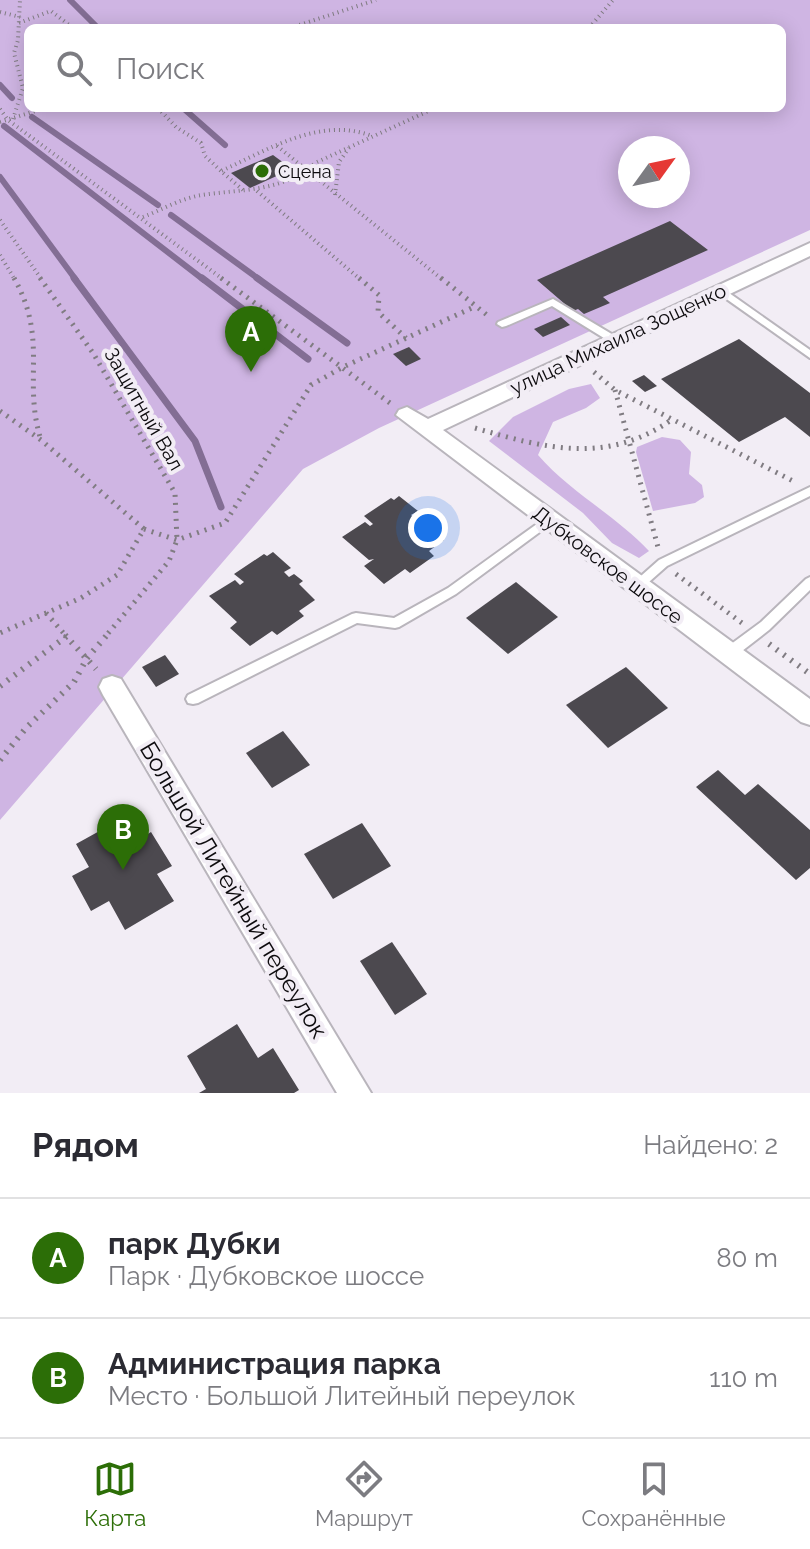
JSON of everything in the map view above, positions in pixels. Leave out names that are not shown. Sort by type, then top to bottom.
[{"type":"street","name":"улица Михаила Зощенко","points":[[427,421],[616,341],[810,249]]},
{"type":"street","name":"Дубковское шоссе","points":[[427,421],[548,520],[810,714]]},
{"type":"street","name":"Большой Литейный переулок","points":[[112,687],[355,1093]]},
{"type":"lane","points":[[722,291],[810,355]]},
{"type":"lane","points":[[502,324],[553,302],[616,341]]},
{"type":"lane","points":[[637,586],[663,563],[810,491]]},
{"type":"lane","points":[[193,699],[356,618],[395,623],[452,591],[548,520]]},
{"type":"lane","points":[[728,654],[810,582]]},
{"type":"path","points":[[11,119],[23,88],[14,53],[20,0]]},
{"type":"path","points":[[302,24],[376,0]]},
{"type":"path","points":[[592,24],[613,0]]},
{"type":"path","points":[[0,12],[20,20],[51,11],[68,24]]},
{"type":"path","points":[[0,109],[343,367],[427,421],[512,439],[587,450],[609,450],[660,431],[675,418]]},
{"type":"path","points":[[0,122],[33,112]]},
{"type":"path","points":[[162,112],[176,127],[201,143],[205,156],[243,191]]},
{"type":"path","points":[[143,217],[199,195],[257,191],[306,171],[315,163],[426,112]]},
{"type":"path","points":[[221,171],[277,146],[336,129],[354,128],[372,136]]},
{"type":"path","points":[[0,411],[41,440],[144,529],[177,540],[225,523],[311,385],[343,367],[474,307],[277,146]]},
{"type":"path","points":[[335,195],[339,162],[349,147]]},
{"type":"path","points":[[257,191],[379,295],[378,312],[406,338]]},
{"type":"path","name":"Защитный Вал","points":[[0,220],[93,353],[175,493],[177,540]]},
{"type":"path","points":[[0,255],[33,318],[32,408],[41,440]]},
{"type":"path","points":[[588,368],[615,390],[675,418],[796,483]]},
{"type":"path","points":[[615,390],[663,563],[810,674]]},
{"type":"path","points":[[0,633],[81,598],[117,575],[144,529]]},
{"type":"path","points":[[0,760],[26,728],[74,682],[87,658],[169,561],[177,540]]},
{"type":"path","points":[[46,613],[112,687]]},
{"type":"path","points":[[0,686],[67,636]]},
{"type":"shaded area","points":[[0,0],[810,0],[810,230],[379,428],[303,469],[0,820]]},
{"type":"shaded area","points":[[591,384],[600,398],[586,408],[553,422],[538,455],[564,481],[649,551],[639,558],[612,543],[583,513],[489,441],[513,417],[569,389]]},
{"type":"shaded area","points":[[662,437],[680,440],[691,452],[689,474],[702,485],[704,497],[695,503],[653,511],[636,452],[637,447]]},
{"type":"building","name":"Сцена","points":[[273,155],[292,169],[250,188],[231,173]]},
{"type":"building","points":[[670,221],[708,250],[603,297],[610,303],[584,314],[578,309],[573,311],[537,280]]},
{"type":"building","points":[[561,317],[570,325],[543,337],[534,329]]},
{"type":"building","points":[[739,339],[810,393],[810,437],[785,417],[739,442],[661,379]]},
{"type":"building","points":[[409,347],[421,359],[406,366],[393,354]]},
{"type":"building","points":[[644,375],[657,386],[645,392],[632,381]]},
{"type":"building","points":[[399,496],[418,511],[411,515],[417,520],[422,516],[431,523],[426,526],[444,540],[429,551],[434,556],[410,573],[405,569],[384,584],[364,566],[374,559],[369,560],[342,537],[365,522],[370,526],[373,524],[364,516]]},
{"type":"building","points":[[273,552],[291,568],[284,572],[289,577],[294,574],[303,581],[299,584],[315,600],[299,611],[304,616],[277,635],[272,631],[250,646],[230,628],[237,622],[209,596],[235,580],[240,585],[244,582],[234,574],[264,554],[267,556]]},
{"type":"building","points":[[516,582],[558,617],[508,654],[466,618]]},
{"type":"building","points":[[165,655],[179,674],[156,687],[142,667]]},
{"type":"building","points":[[626,667],[668,708],[608,748],[566,705]]},
{"type":"building","points":[[283,731],[310,765],[272,788],[246,753]]},
{"type":"building","points":[[718,770],[745,795],[758,784],[810,830],[810,868],[796,880],[696,787]]},
{"type":"building","points":[[123,818],[137,841],[151,832],[172,866],[157,874],[174,901],[125,930],[109,901],[91,911],[72,876],[89,867],[76,844]]},
{"type":"building","points":[[362,823],[391,866],[333,899],[304,854]]},
{"type":"building","points":[[392,942],[427,994],[395,1015],[360,961]]},
{"type":"building","points":[[237,1024],[258,1058],[273,1048],[299,1090],[294,1093],[199,1093],[206,1089],[187,1056]]},
{"type":"waterway","points":[[70,0],[94,24]]},
{"type":"waterway","points":[[0,85],[12,98]]},
{"type":"waterway","points":[[188,112],[225,145]]},
{"type":"waterway","points":[[32,117],[158,205]]},
{"type":"waterway","points":[[4,126],[204,280]]},
{"type":"waterway","points":[[0,177],[76,280]]},
{"type":"waterway","points":[[171,215],[260,280]]},
{"type":"waterway","points":[[74,278],[195,441],[221,507]]},
{"type":"waterway","points":[[202,278],[308,359]]},
{"type":"waterway","points":[[257,278],[347,343]]},
{"type":"place","name":"Сцена","points":[[262,171]]},
{"type":"place","name":"парк Дубки","points":[[251,372]]},
{"type":"place","name":"Администрация парка","points":[[123,870]]}]
